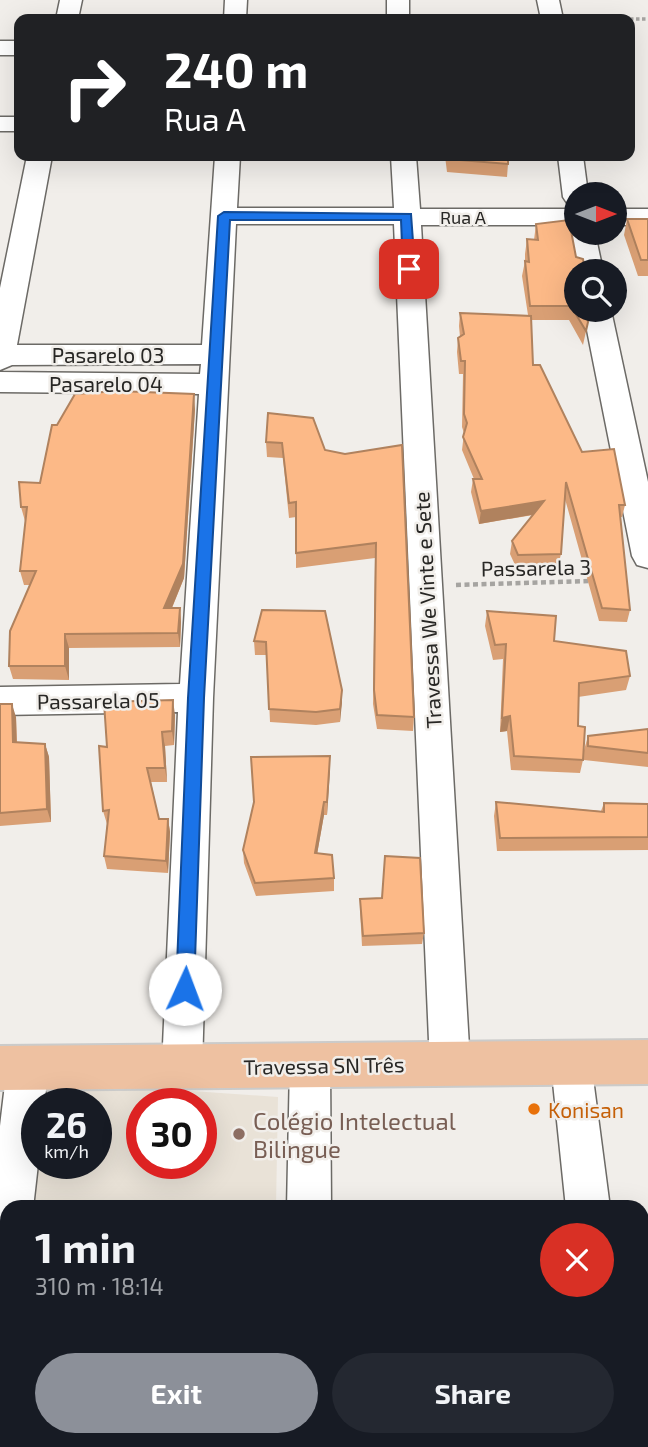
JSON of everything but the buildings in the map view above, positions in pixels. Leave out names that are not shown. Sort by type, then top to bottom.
[{"type":"main road","name":"Travessa SN Três","points":[[14,1068],[648,1062]]},
{"type":"street","points":[[0,366],[38,161]]},
{"type":"street","points":[[182,1067],[196,698],[227,161]]},
{"type":"street","name":"Travessa We Vinte e Sete","points":[[404,161],[450,1064]]},
{"type":"street","points":[[571,161],[574,182]]},
{"type":"street","name":"Rua A","points":[[224,216],[564,217]]},
{"type":"street","points":[[627,217],[648,217]]},
{"type":"street","points":[[599,322],[648,556]]},
{"type":"street","name":"Pasarelo 04","points":[[0,366],[214,369]]},
{"type":"street","name":"Passarela 05","points":[[0,701],[196,698]]},
{"type":"street","points":[[571,1063],[587,1200]]},
{"type":"street","points":[[309,1200],[310,1065]]},
{"type":"street","points":[[11,1200],[14,1068]]},
{"type":"path","points":[[235,12],[254,14]]},
{"type":"path","name":"Passarela 3","points":[[426,586],[592,581]]},
{"type":"shaded area","points":[[112,1090],[126,1090],[126,1179],[217,1179],[217,1093],[278,1097],[276,1200],[35,1200],[37,1179],[112,1179]]},
{"type":"place","name":"Konisan","points":[[534,1109]]},
{"type":"place","name":"Colégio Intelectual Bilingue","points":[[239,1134]]},
{"type":"route","points":[[185,989],[196,698],[224,216],[406,216],[409,269]]}]
